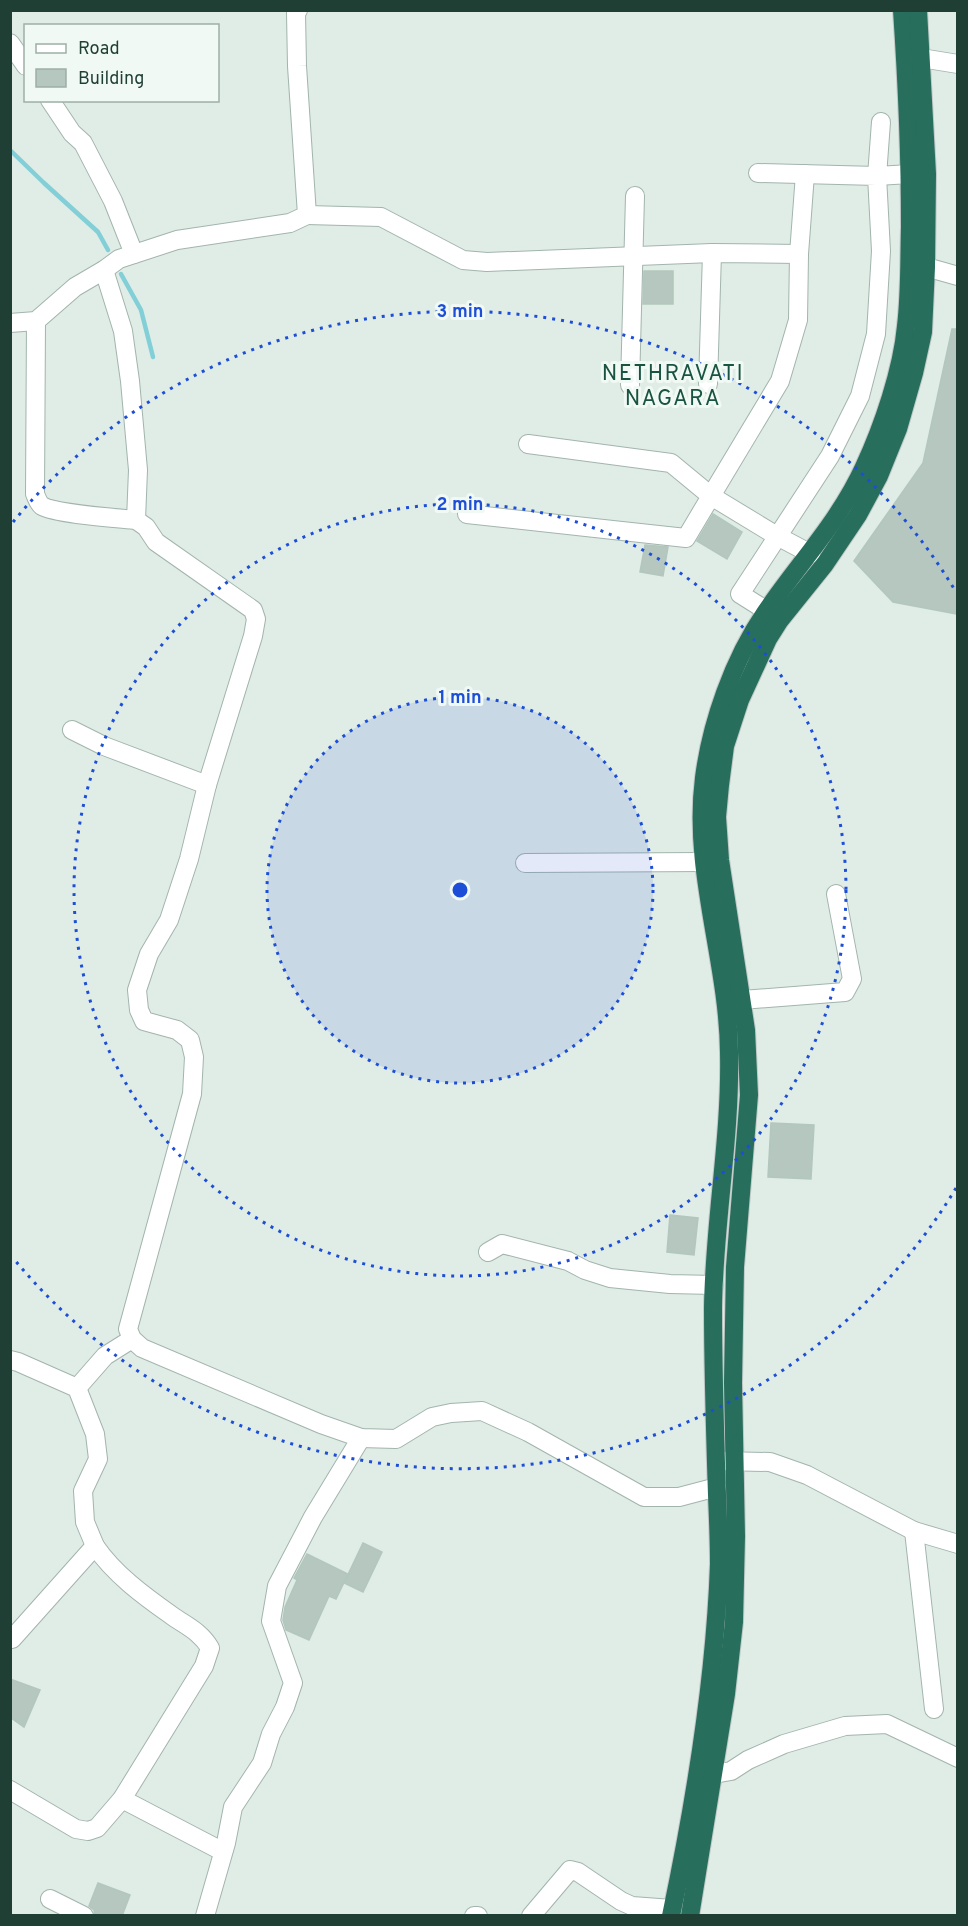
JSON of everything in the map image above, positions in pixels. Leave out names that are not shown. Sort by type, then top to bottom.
[{"type":"highway","points":[[672,1912],[686,1842],[705,1714],[716,1629],[719,1558],[714,1285],[728,1118],[729,1048],[700,817],[709,742],[724,694],[753,632],[844,506],[864,469],[882,424],[898,369],[906,329],[909,267],[910,174],[902,10]]},
{"type":"highway","points":[[690,1916],[726,1694],[734,1622],[735,1267],[749,1095],[746,1030],[720,860],[717,817],[725,746],[740,700],[768,639],[780,620],[825,564],[858,515],[879,476],[898,429],[914,373],[923,332],[926,267],[927,174],[918,10]]},
{"type":"street","points":[[296,11],[297,66],[308,214]]},
{"type":"street","points":[[10,44],[24,63]]},
{"type":"street","points":[[921,58],[957,64]]},
{"type":"street","points":[[51,102],[72,132],[83,143],[112,201],[134,254]]},
{"type":"street","points":[[767,611],[740,594],[830,456],[860,396],[876,334],[881,251],[877,176],[881,122]]},
{"type":"street","points":[[758,173],[877,176],[910,174]]},
{"type":"street","points":[[467,514],[686,538],[780,381],[798,320],[799,254],[805,174]]},
{"type":"street","points":[[630,385],[635,196]]},
{"type":"street","points":[[10,323],[36,321],[75,287],[119,259],[177,240],[290,223],[308,214],[381,217],[463,260],[487,262],[712,253],[799,254]]},
{"type":"street","points":[[708,384],[712,253]]},
{"type":"street","points":[[926,267],[957,276]]},
{"type":"street","points":[[104,270],[123,331],[130,381],[138,470],[135,520]]},
{"type":"street","points":[[36,321],[35,494],[37,500],[42,506],[58,511],[135,520],[146,528],[156,542],[253,610],[256,619],[253,636],[207,785],[189,859],[169,920],[149,954],[137,990],[139,1010],[144,1021],[177,1030],[190,1040],[194,1057],[192,1094],[128,1329],[132,1339],[142,1348],[183,1366],[321,1424],[361,1438],[396,1439],[411,1432],[432,1417],[451,1413],[482,1412],[528,1432],[644,1497],[680,1497],[717,1487]]},
{"type":"street","points":[[528,444],[671,463],[711,496],[811,554]]},
{"type":"street","points":[[72,730],[104,747],[207,785]]},
{"type":"street","points":[[525,863],[704,862]]},
{"type":"street","points":[[742,1000],[845,992],[852,979],[836,894]]},
{"type":"street","points":[[488,1252],[502,1244],[568,1261],[585,1270],[610,1278],[670,1284],[714,1285]]},
{"type":"street","points":[[77,1388],[105,1356],[132,1339]]},
{"type":"street","points":[[10,1360],[77,1388],[95,1434],[98,1458],[83,1491],[85,1522],[95,1546],[107,1564],[170,1615],[203,1637],[210,1648],[204,1666],[122,1799],[97,1828],[88,1831],[76,1829],[10,1790]]},
{"type":"street","points":[[205,1916],[233,1807],[262,1763],[293,1683],[270,1621],[277,1586],[313,1517],[361,1438]]},
{"type":"street","points":[[716,1462],[735,1460],[771,1462],[807,1475],[914,1531],[957,1544]]},
{"type":"street","points":[[914,1531],[934,1709]]},
{"type":"street","points":[[12,1639],[95,1546]]},
{"type":"street","points":[[714,1774],[731,1771],[748,1760],[784,1744],[846,1726],[887,1724],[957,1758]]},
{"type":"street","points":[[122,1799],[216,1848],[224,1849]]},
{"type":"street","points":[[531,1916],[570,1870],[578,1872],[621,1901],[672,1912]]},
{"type":"street","points":[[50,1899],[84,1916]]},
{"type":"building","points":[[644,271],[673,271],[673,304],[643,304]]},
{"type":"building","points":[[952,329],[957,329],[957,614],[893,602],[854,561],[923,463]]},
{"type":"building","points":[[713,514],[742,532],[727,559],[697,541]]},
{"type":"building","points":[[645,545],[668,547],[663,576],[640,572]]},
{"type":"building","points":[[771,1123],[814,1125],[811,1179],[768,1177]]},
{"type":"building","points":[[670,1215],[698,1218],[694,1255],[667,1252]]},
{"type":"building","points":[[363,1543],[382,1552],[363,1592],[344,1583]]},
{"type":"building","points":[[307,1554],[348,1574],[336,1599],[329,1596],[309,1640],[286,1630],[283,1620],[285,1607],[297,1580],[294,1578]]},
{"type":"building","points":[[10,1679],[40,1690],[24,1727],[10,1717]]},
{"type":"building","points":[[98,1883],[130,1895],[122,1916],[95,1916],[94,1910],[89,1906]]},
{"type":"waterway","points":[[10,150],[98,232],[108,250]]},
{"type":"waterway","points":[[121,274],[141,310],[153,357]]},
{"type":"district","name":"NETHRAVATI NAGARA","points":[[673,384]]}]
